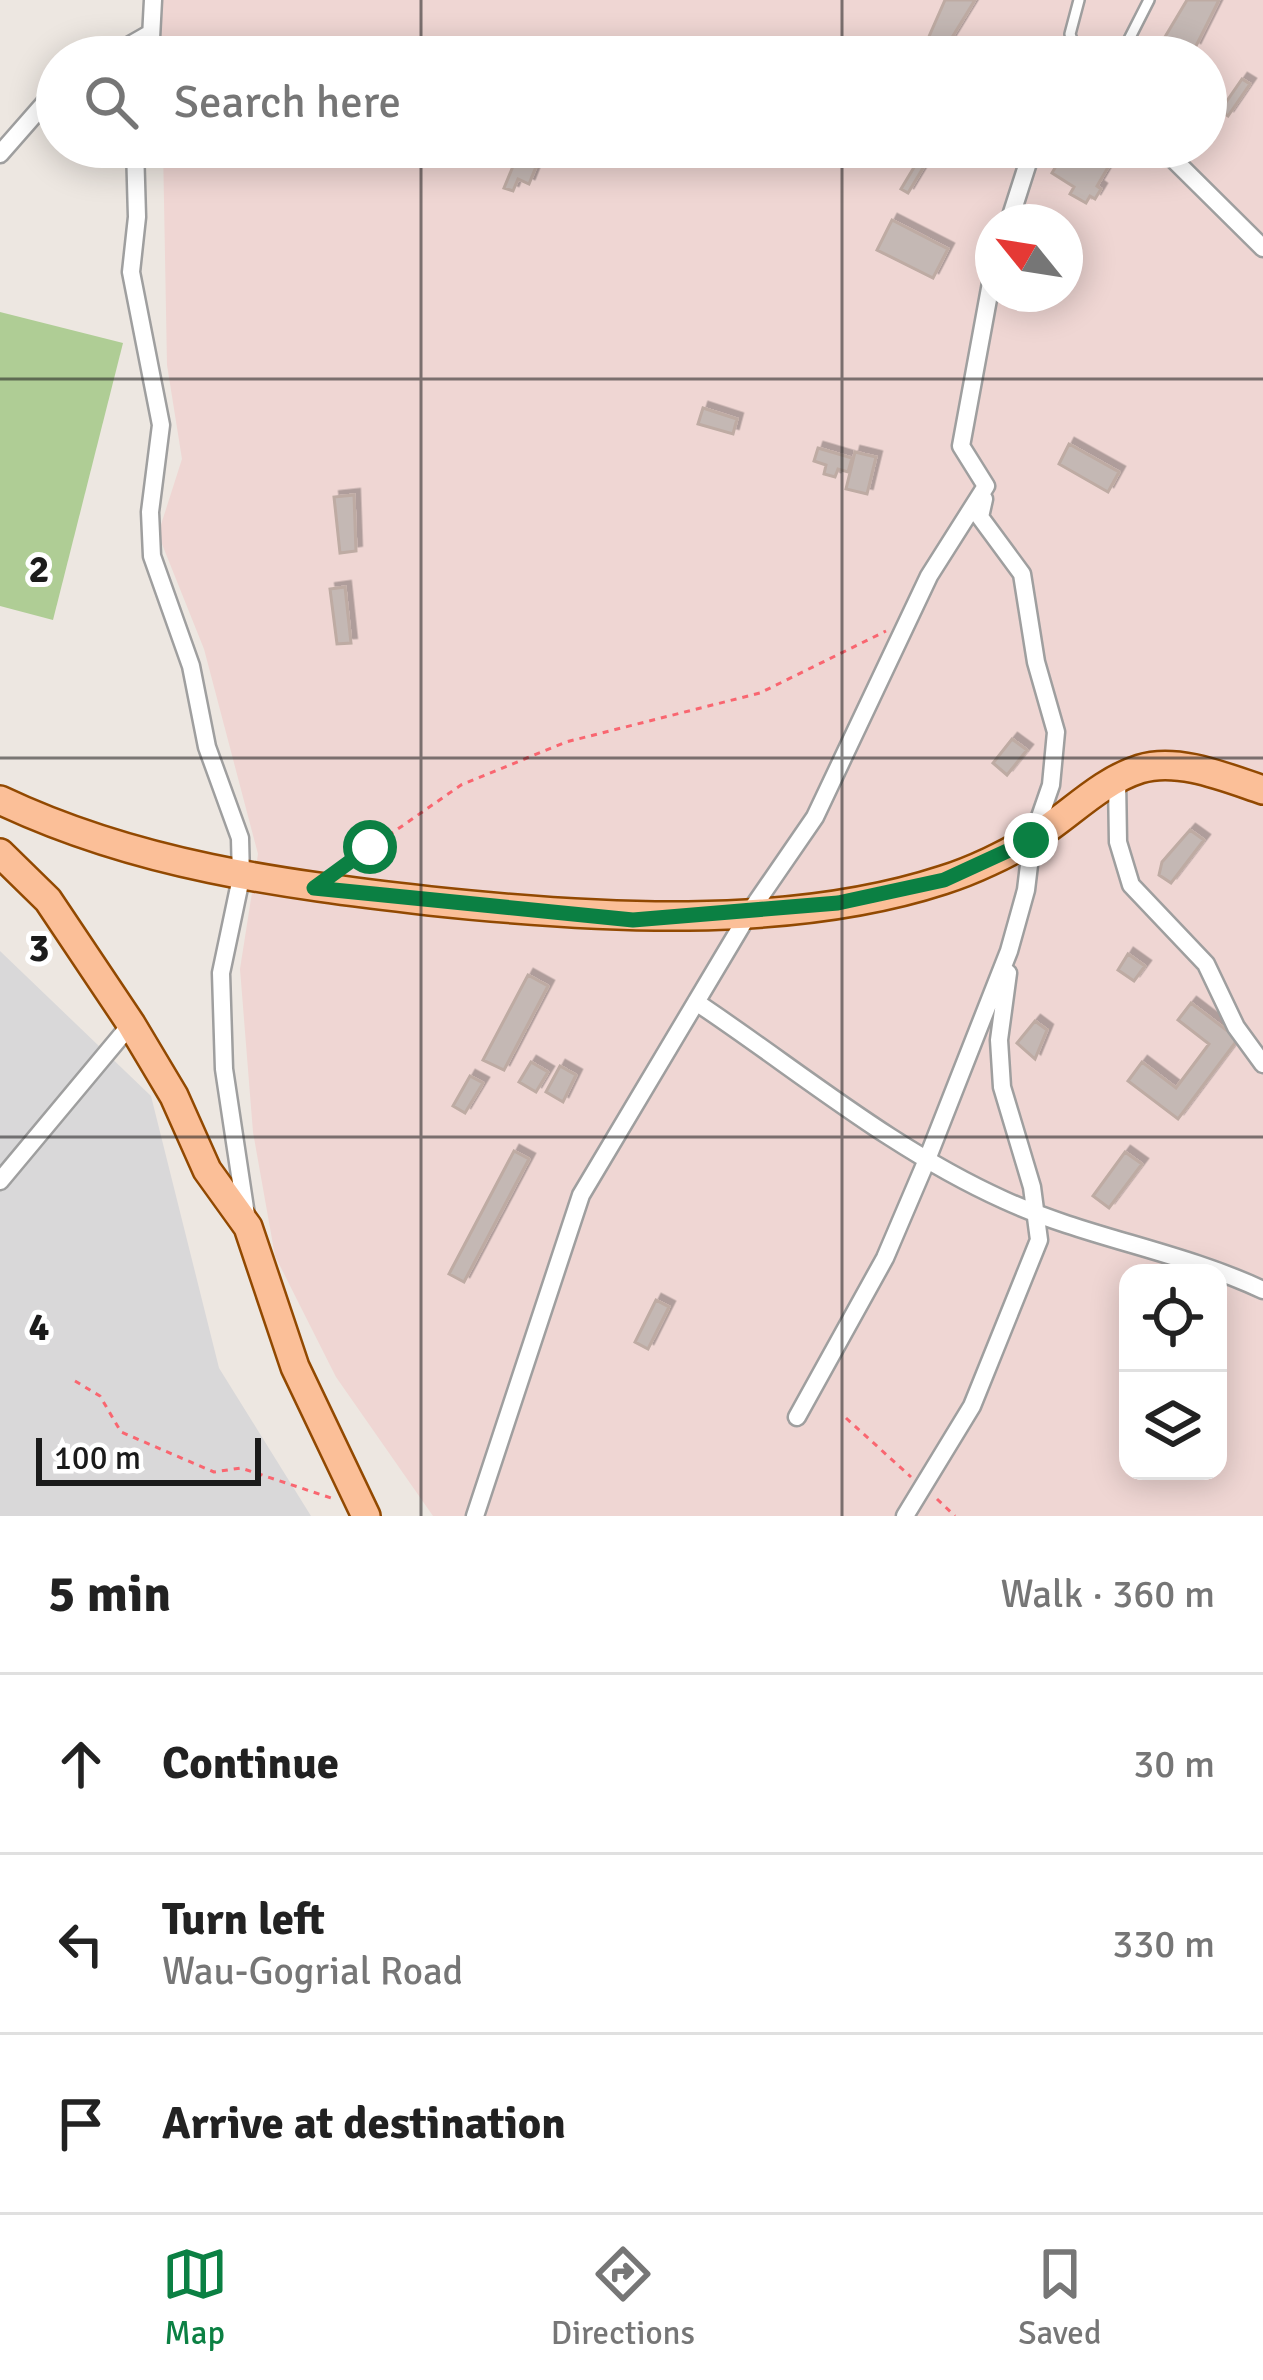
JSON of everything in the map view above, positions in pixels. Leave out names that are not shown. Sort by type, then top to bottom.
[{"type":"main road","points":[[0,800],[71,834],[241,878],[633,920],[838,903],[944,880],[1031,840],[1142,768],[1198,769],[1263,790]]},
{"type":"main road","points":[[0,853],[48,900],[130,1024],[174,1096],[207,1170],[248,1227],[295,1367],[364,1513]]},
{"type":"street","points":[[151,36],[153,0]]},
{"type":"street","points":[[146,36],[151,33]]},
{"type":"street","points":[[0,154],[36,113]]},
{"type":"street","points":[[136,168],[137,218],[131,272],[161,425],[149,536],[191,666],[207,747],[240,838],[241,878],[220,973],[224,1069],[248,1227]]},
{"type":"street","points":[[1015,204],[1026,168]]},
{"type":"street","points":[[1183,168],[1263,248]]},
{"type":"street","points":[[797,1417],[885,1258],[926,1162],[1009,951],[1026,890],[1031,840],[1051,785],[1056,733],[1036,662],[1022,574],[980,517],[986,487],[961,446],[986,312]]},
{"type":"street","points":[[475,1516],[581,1196],[751,910],[815,817],[929,575],[986,487]]},
{"type":"street","points":[[1118,780],[1118,842],[1131,885],[1206,964],[1236,1027],[1263,1064]]},
{"type":"street","points":[[905,1516],[972,1406],[1014,1312],[1039,1240],[1002,1087],[999,1040],[1009,951]]},
{"type":"street","points":[[696,1002],[926,1162],[1035,1214],[1193,1261],[1263,1290]]},
{"type":"street","points":[[0,1181],[130,1024]]},
{"type":"lane","points":[[1071,36],[1079,0]]},
{"type":"lane","points":[[1131,36],[1149,0]]},
{"type":"path","points":[[314,888],[461,784],[566,742],[760,693],[910,621]]},
{"type":"path","points":[[75,1382],[91,1387],[121,1432],[140,1441],[214,1472],[241,1468],[364,1513]]},
{"type":"path","points":[[846,1418],[955,1516]]},
{"type":"shaded area","points":[[159,0],[1263,0],[1263,1516],[433,1516],[336,1377],[275,1256],[253,1132],[240,969],[258,854],[204,649],[158,534],[182,459],[167,365],[163,168],[1227,168],[1227,36],[160,36]]},
{"type":"shaded area","points":[[0,951],[151,1096],[219,1368],[311,1516],[0,1516]]},
{"type":"green space","points":[[0,312],[123,343],[53,620],[0,606]]},
{"type":"building","points":[[945,0],[975,0],[953,36],[929,36]]},
{"type":"building","points":[[1187,0],[1219,0],[1201,36],[1166,36]]},
{"type":"building","points":[[1242,79],[1250,84],[1228,116],[1227,101]]},
{"type":"building","points":[[512,168],[535,168],[529,184],[518,179],[513,191],[504,188]]},
{"type":"building","points":[[914,168],[923,168],[908,193],[901,189]]},
{"type":"building","points":[[1055,168],[1108,168],[1095,199],[1090,196],[1086,203],[1070,194],[1074,187],[1052,173]]},
{"type":"building","points":[[892,220],[948,249],[933,278],[877,250]]},
{"type":"building","points":[[703,408],[737,419],[733,434],[698,424]]},
{"type":"building","points":[[1069,444],[1119,472],[1108,492],[1059,464]]},
{"type":"building","points":[[818,448],[852,458],[848,472],[838,469],[835,477],[824,474],[826,465],[814,461]]},
{"type":"building","points":[[855,452],[876,457],[867,494],[846,489]]},
{"type":"building","points":[[354,495],[356,551],[340,553],[334,497]]},
{"type":"building","points":[[345,587],[351,643],[337,644],[330,589]]},
{"type":"building","points":[[1012,739],[1027,750],[1007,775],[993,763]]},
{"type":"building","points":[[1190,830],[1204,840],[1171,883],[1159,875],[1162,862]]},
{"type":"building","points":[[1128,954],[1145,966],[1134,981],[1118,970]]},
{"type":"building","points":[[528,975],[548,986],[504,1070],[483,1060]]},
{"type":"building","points":[[1191,1003],[1238,1039],[1178,1119],[1128,1081],[1142,1062],[1176,1088],[1209,1044],[1178,1020]]},
{"type":"building","points":[[1035,1021],[1047,1030],[1035,1059],[1017,1043]]},
{"type":"building","points":[[531,1062],[548,1072],[536,1092],[519,1082]]},
{"type":"building","points":[[560,1066],[576,1075],[563,1102],[546,1092]]},
{"type":"building","points":[[470,1076],[483,1083],[465,1113],[453,1106]]},
{"type":"building","points":[[514,1151],[529,1159],[464,1282],[449,1274]]},
{"type":"building","points":[[1125,1152],[1142,1164],[1109,1208],[1093,1196]]},
{"type":"building","points":[[656,1300],[669,1307],[648,1349],[635,1342]]},
{"type":"route","points":[[370,847],[314,888],[633,920],[838,903],[944,880],[1031,840]]}]
